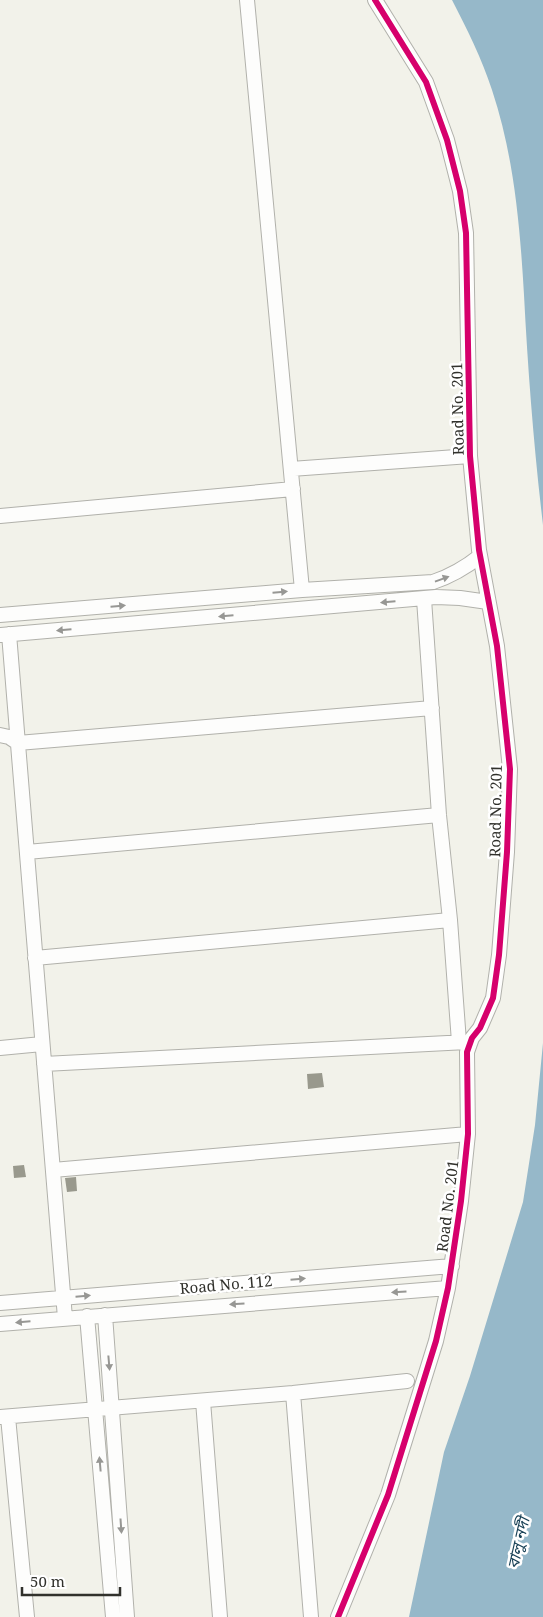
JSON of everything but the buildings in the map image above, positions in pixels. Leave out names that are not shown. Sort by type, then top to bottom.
[{"type":"street","points":[[247,0],[302,590]]},
{"type":"street","name":"Road No. 201","points":[[335,1617],[388,1495],[434,1349],[448,1288],[461,1201],[468,1134],[467,1052],[464,1042],[480,1028],[493,998],[499,955],[507,852],[510,769],[497,646],[480,556],[470,456],[466,233],[460,191],[447,140],[426,82],[376,0]]},
{"type":"street","points":[[291,469],[470,456]]},
{"type":"street","points":[[0,516],[293,489]]},
{"type":"street","points":[[0,616],[302,590],[433,582],[448,577],[480,556]]},
{"type":"street","points":[[65,1318],[18,743],[4,635],[436,597],[488,602]]},
{"type":"street","points":[[44,1064],[464,1042],[439,815],[424,599]]},
{"type":"street","points":[[0,735],[9,737],[18,743],[432,708]]},
{"type":"street","points":[[27,852],[439,815]]},
{"type":"street","points":[[35,958],[450,920]]},
{"type":"street","points":[[0,1048],[42,1044]]},
{"type":"street","points":[[52,1170],[468,1134]]},
{"type":"street","name":"Road No. 112","points":[[0,1303],[452,1266]]},
{"type":"street","name":"Road No. 112","points":[[0,1324],[448,1288]]},
{"type":"street","points":[[105,1315],[127,1617]]},
{"type":"street","points":[[87,1316],[113,1617]]},
{"type":"street","points":[[27,1617],[4,1417],[293,1393],[407,1381]]},
{"type":"street","points":[[293,1393],[311,1617]]},
{"type":"street","points":[[202,1401],[220,1617]]},
{"type":"water","points":[[452,0],[543,0],[543,525],[532,410],[520,243],[511,166],[500,115],[488,78],[474,44]]},
{"type":"water","name":"বালু নদী","points":[[543,1043],[543,1617],[409,1617],[444,1452],[470,1376],[523,1202],[535,1125]]},
{"type":"cycle path","points":[[338,1617],[388,1495],[436,1341],[448,1288],[461,1201],[468,1134],[467,1052],[472,1038],[480,1028],[493,998],[499,955],[507,852],[510,769],[497,646],[479,550],[470,456],[466,233],[460,191],[447,140],[426,82],[375,0]]}]
